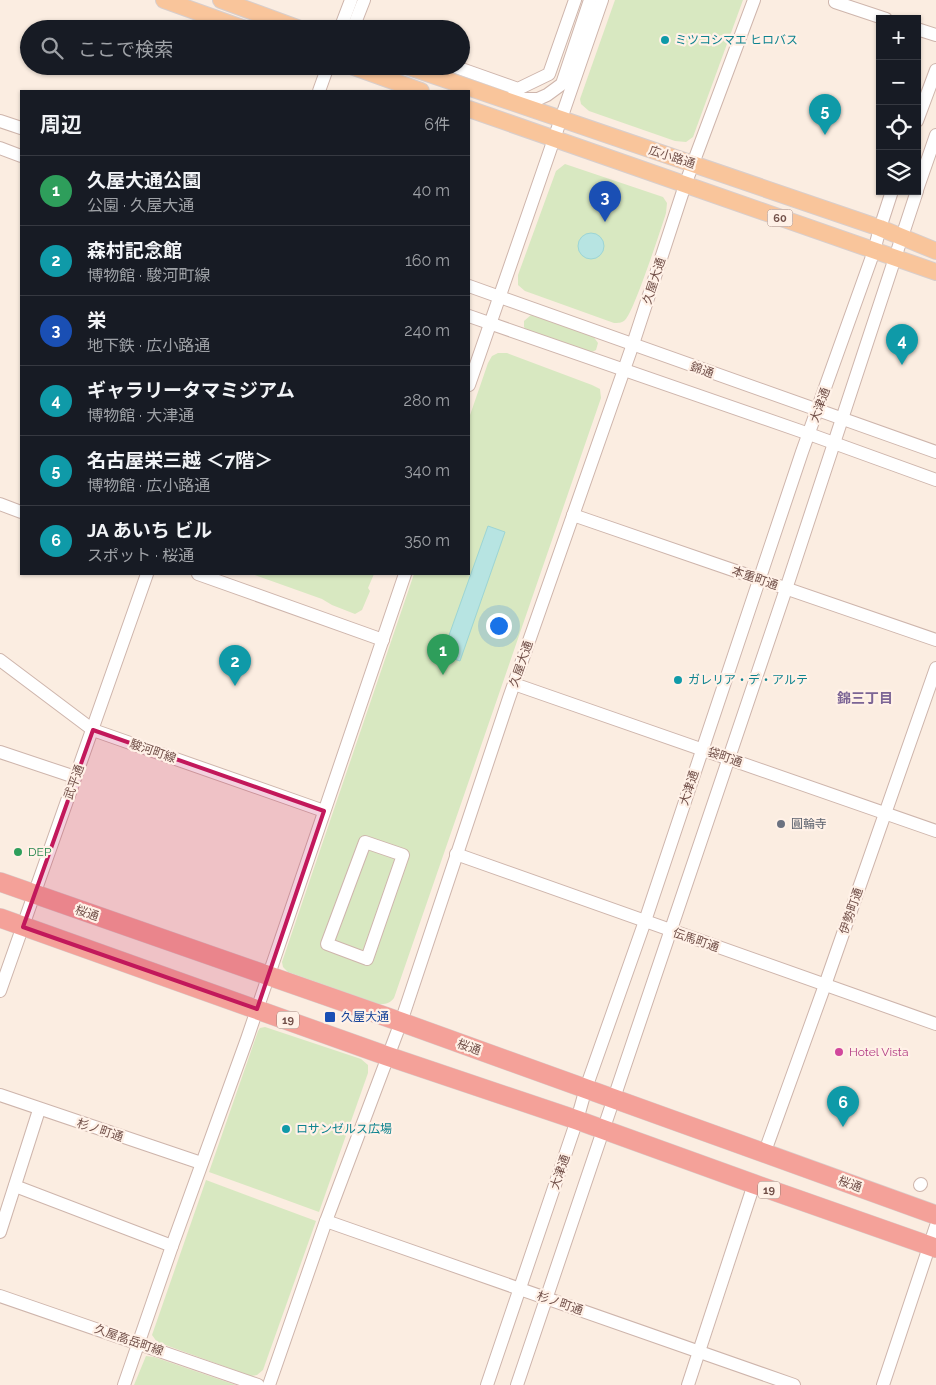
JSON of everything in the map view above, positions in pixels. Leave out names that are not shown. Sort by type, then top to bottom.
[{"type":"highway","name":"桜通","points":[[0,882],[586,1088],[936,1215]]},
{"type":"highway","name":"19","points":[[0,918],[387,1056],[603,1129],[933,1247]]},
{"type":"main road","points":[[164,0],[220,20]]},
{"type":"main road","points":[[221,0],[275,20]]},
{"type":"main road","points":[[376,75],[418,90]]},
{"type":"main road","name":"広小路通","points":[[431,75],[561,121],[880,228],[936,251]]},
{"type":"main road","name":"広小路通","points":[[470,108],[936,272]]},
{"type":"street","points":[[343,20],[351,0]]},
{"type":"street","points":[[350,20],[358,0]]},
{"type":"street","points":[[356,20],[364,0]]},
{"type":"street","points":[[470,72],[518,89],[549,74],[575,0]]},
{"type":"street","points":[[454,75],[524,99],[538,99],[546,96],[562,84],[590,0]]},
{"type":"street","points":[[470,382],[602,0]]},
{"type":"street","name":"久屋大通","points":[[269,1385],[326,1221],[400,1022],[514,684],[633,344],[685,185],[754,0]]},
{"type":"street","points":[[835,2],[876,16]]},
{"type":"street","points":[[921,30],[936,35]]},
{"type":"street","points":[[921,110],[936,70]]},
{"type":"street","points":[[320,90],[325,75]]},
{"type":"street","points":[[0,121],[20,128]]},
{"type":"street","name":"大津通","points":[[921,179],[936,136]]},
{"type":"street","points":[[0,148],[20,156]]},
{"type":"street","name":"大津通","points":[[487,1385],[759,580],[874,251],[891,195]]},
{"type":"street","name":"大津通","points":[[517,1385],[786,588],[916,195]]},
{"type":"street","name":"錦通","points":[[470,286],[936,452]]},
{"type":"street","name":"錦通","points":[[470,316],[936,480]]},
{"type":"street","points":[[0,504],[20,512]]},
{"type":"street","name":"本重町通","points":[[573,515],[936,640]]},
{"type":"street","name":"武平通","points":[[0,991],[75,778],[94,730],[147,575]]},
{"type":"street","points":[[201,575],[383,640]]},
{"type":"street","points":[[124,1385],[201,1163],[269,977],[405,575]]},
{"type":"street","name":"駿河町線","points":[[0,660],[94,730],[324,810]]},
{"type":"street","name":"伊勢町通","points":[[764,1154],[936,668]]},
{"type":"street","name":"袋町通","points":[[514,684],[936,831]]},
{"type":"street","points":[[0,752],[75,778]]},
{"type":"street","points":[[365,842],[403,855],[367,959],[327,944],[365,842]]},
{"type":"street","name":"伝馬町通","points":[[456,854],[936,1024]]},
{"type":"street","name":"杉ノ町通","points":[[0,1095],[39,1110],[201,1163]]},
{"type":"street","points":[[0,1232],[39,1110]]},
{"type":"street","points":[[688,1385],[754,1184]]},
{"type":"street","points":[[15,1186],[172,1246]]},
{"type":"street","name":"杉ノ町通","points":[[326,1221],[794,1385]]},
{"type":"street","points":[[883,1385],[933,1247],[936,1226]]},
{"type":"street","name":"久屋高岳町線","points":[[0,1296],[258,1385]]},
{"type":"highlighted area","points":[[93,730],[324,811],[257,1009],[23,927]]},
{"type":"green space","name":"ミツコシマエ ヒロバス","points":[[615,0],[743,0],[693,137],[686,142],[675,141],[589,111],[581,104],[580,99]]},
{"type":"green space","points":[[565,164],[663,197],[667,203],[666,213],[640,288],[629,314],[621,322],[614,323],[525,291],[518,285],[518,275],[556,171]]},
{"type":"green space","points":[[531,315],[593,336],[598,343],[596,350],[590,353],[527,331],[524,327],[524,321]]},
{"type":"green space","points":[[498,353],[507,353],[592,385],[600,389],[601,398],[394,998],[387,1003],[378,1004],[288,972],[283,967],[282,962],[414,575],[470,575],[470,415],[492,356]]},
{"type":"green space","points":[[255,575],[374,575],[368,588],[370,591],[362,610],[355,614],[322,599]]},
{"type":"green space","name":"ロサンゼルス広場","points":[[265,1027],[361,1059],[368,1065],[368,1073],[319,1212],[209,1172],[258,1031],[260,1028]]},
{"type":"green space","points":[[206,1180],[316,1221],[263,1370],[257,1375],[251,1376],[157,1342],[152,1335]]},
{"type":"green space","points":[[146,1356],[154,1357],[236,1385],[134,1385]]},
{"type":"water","points":[[591,233],[600,237],[604,246],[600,255],[591,259],[582,255],[578,246],[582,237]]},
{"type":"water","points":[[488,526],[505,532],[460,661],[442,655]]},
{"type":"place","name":"ミツコシマエ ヒロバス","points":[[665,40]]},
{"type":"place","name":"名古屋栄三越 ＜7階＞","points":[[825,135]]},
{"type":"place","name":"栄","points":[[605,222]]},
{"type":"place","name":"ギャラリータマミジアム","points":[[902,365]]},
{"type":"place","name":"久屋大通公園","points":[[443,675]]},
{"type":"place","name":"ガレリア・デ・アルテ","points":[[678,680]]},
{"type":"place","name":"森村記念館","points":[[235,686]]},
{"type":"place","name":"圓輪寺","points":[[781,824]]},
{"type":"place","name":"DEP","points":[[18,852]]},
{"type":"place","name":"久屋大通","points":[[330,1017]]},
{"type":"place","name":"Hotel Vista","points":[[839,1052]]},
{"type":"place","name":"JA あいち ビル","points":[[843,1127]]},
{"type":"place","name":"ロサンゼルス広場","points":[[286,1129]]},
{"type":"district","name":"錦三丁目","points":[[865,698]]}]
